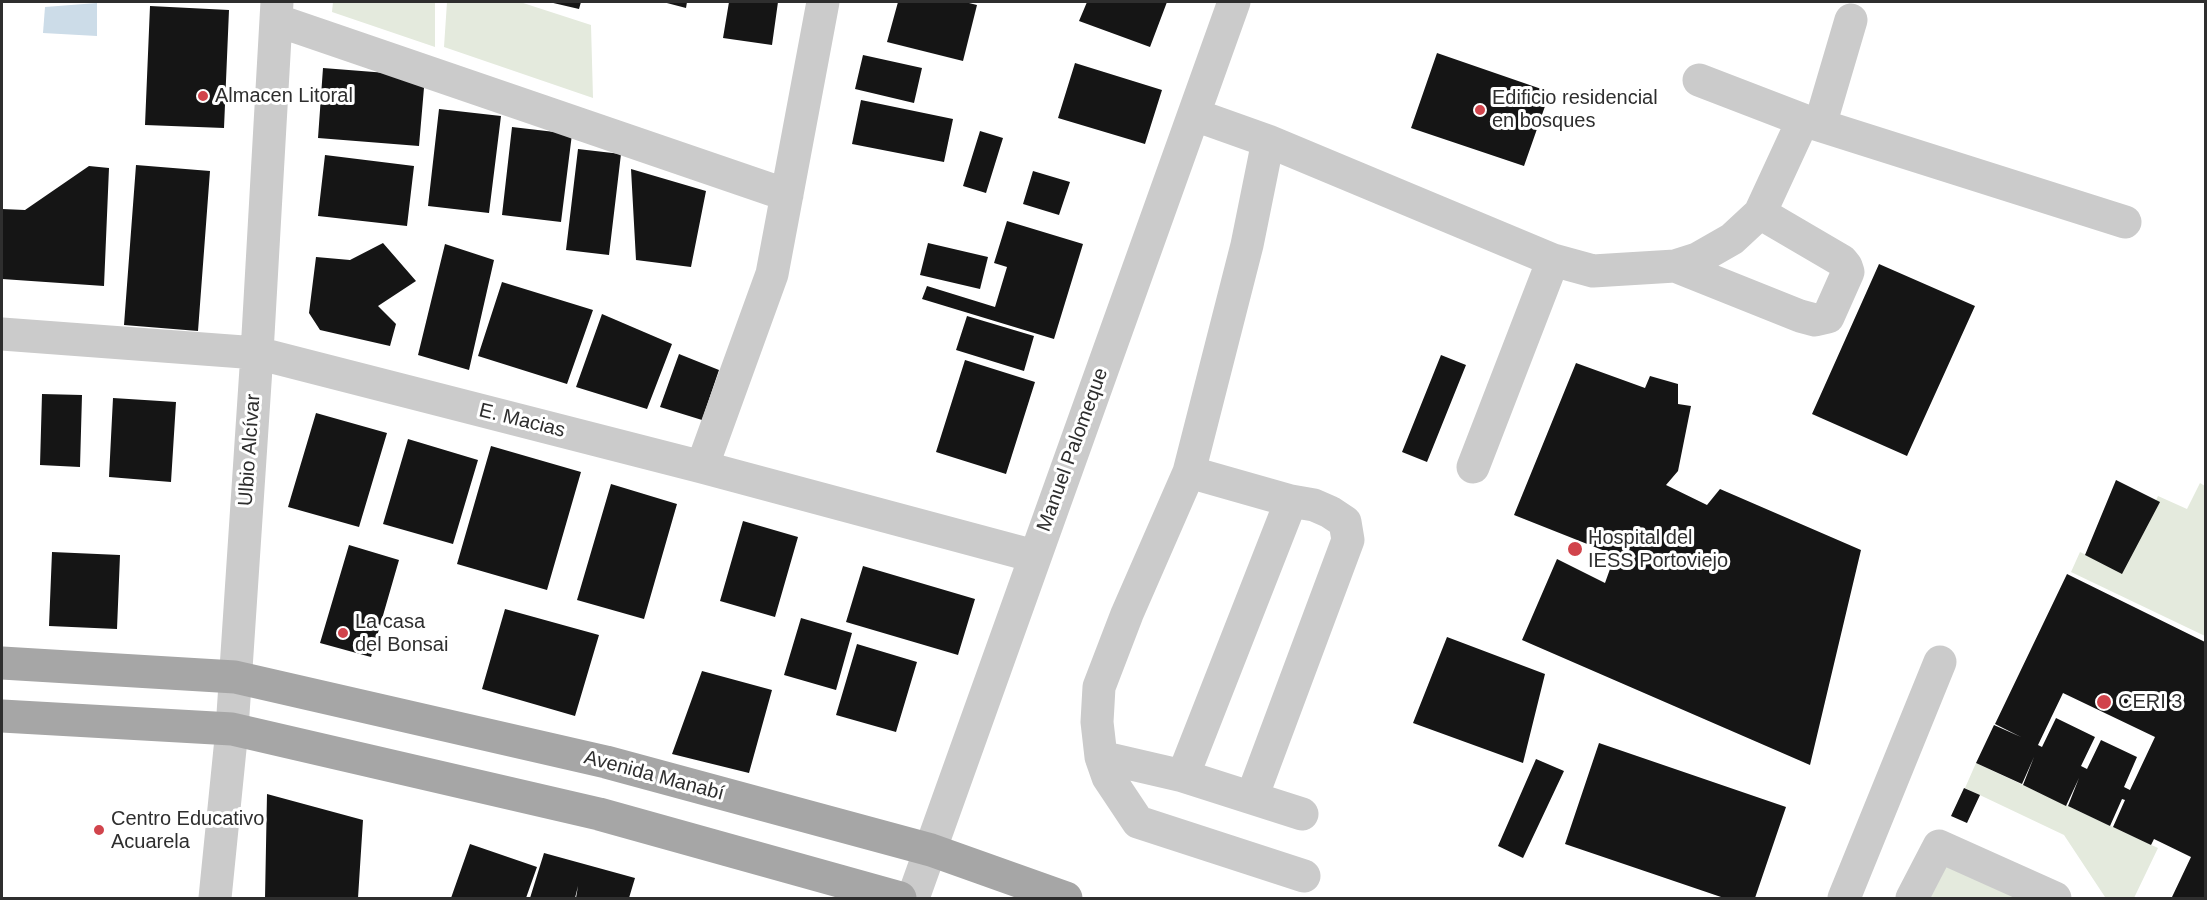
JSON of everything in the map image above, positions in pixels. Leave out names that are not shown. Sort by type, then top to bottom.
[{"type":"main road","name":"Avenida Manabí","points":[[2,663],[235,677],[606,762],[931,850],[1066,898]]},
{"type":"main road","points":[[2,716],[232,729],[599,814],[900,898]]},
{"type":"street","points":[[702,467],[772,274],[823,2]]},
{"type":"street","name":"Manuel Palomeque","points":[[913,898],[1234,2]]},
{"type":"street","points":[[276,11],[787,195]]},
{"type":"street","name":"Ulbio Alcívar","points":[[215,898],[232,729],[257,353],[276,11]]},
{"type":"street","points":[[1195,115],[1268,141],[1553,260],[1593,271],[1675,266],[1697,259],[1732,239],[1760,213],[1811,123],[1851,20]]},
{"type":"street","points":[[1699,80],[1811,123],[2125,222]]},
{"type":"street","points":[[1268,141],[1247,245],[1189,472],[1126,614],[1099,687],[1097,722],[1101,757],[1108,777],[1138,822],[1304,876]]},
{"type":"street","points":[[1675,266],[1800,316],[1815,320],[1828,317],[1848,272],[1846,266],[1842,261],[1760,213]]},
{"type":"street","points":[[1473,467],[1553,260]]},
{"type":"street","name":"E. Macias","points":[[2,334],[257,353],[702,467],[1034,556]]},
{"type":"street","points":[[1189,472],[1291,501],[1314,505],[1345,522],[1348,540],[1252,797]]},
{"type":"street","points":[[1183,776],[1291,501]]},
{"type":"street","points":[[1844,898],[1940,662]]},
{"type":"street","points":[[1101,757],[1183,776],[1302,814]]},
{"type":"street","points":[[1912,898],[1939,846],[2055,898]]},
{"type":"shaded area","points":[[333,2],[435,2],[435,47],[332,12]]},
{"type":"shaded area","points":[[447,2],[520,2],[591,25],[593,98],[444,47]]},
{"type":"shaded area","points":[[2200,483],[2205,486],[2205,636],[2071,572],[2080,552],[2122,572],[2158,496],[2187,509]]},
{"type":"shaded area","points":[[1976,763],[2158,848],[2134,898],[2105,897],[2064,835],[1965,788]]},
{"type":"shaded area","points":[[1943,858],[2029,898],[1925,898]]},
{"type":"water","points":[[97,3],[97,36],[43,33],[45,7]]},
{"type":"building","points":[[549,2],[581,2],[579,9]]},
{"type":"building","points":[[663,2],[687,2],[686,8]]},
{"type":"building","points":[[729,2],[778,2],[772,45],[723,38]]},
{"type":"building","points":[[898,2],[965,2],[977,5],[963,61],[887,42]]},
{"type":"building","points":[[1087,2],[1167,2],[1150,47],[1079,21]]},
{"type":"building","points":[[150,6],[229,10],[224,128],[145,125]]},
{"type":"building","name":"Edificio residencial en bosques","points":[[1437,53],[1550,92],[1524,166],[1411,128]]},
{"type":"building","points":[[863,55],[922,68],[914,103],[855,89]]},
{"type":"building","points":[[1075,63],[1162,90],[1145,144],[1058,118]]},
{"type":"building","points":[[323,68],[425,76],[419,146],[318,138]]},
{"type":"building","points":[[861,100],[953,119],[944,162],[852,144]]},
{"type":"building","points":[[439,109],[501,116],[489,213],[428,206]]},
{"type":"building","points":[[512,127],[572,134],[561,222],[502,215]]},
{"type":"building","points":[[980,131],[1003,138],[986,193],[963,186]]},
{"type":"building","points":[[578,149],[621,154],[609,255],[566,250]]},
{"type":"building","points":[[325,155],[414,166],[407,226],[318,216]]},
{"type":"building","points":[[136,165],[210,171],[198,331],[124,325]]},
{"type":"building","points":[[89,166],[109,168],[104,286],[2,279],[2,209],[25,210]]},
{"type":"building","points":[[631,169],[706,191],[691,267],[636,260]]},
{"type":"building","points":[[1033,171],[1070,182],[1059,215],[1023,204]]},
{"type":"building","points":[[1007,221],[1083,244],[1054,339],[922,299],[927,286],[995,307],[1007,267],[994,263]]},
{"type":"building","points":[[383,243],[416,281],[378,306],[396,324],[390,346],[320,330],[309,313],[316,257],[350,260]]},
{"type":"building","points":[[928,243],[988,257],[980,289],[920,275]]},
{"type":"building","points":[[445,244],[494,260],[469,370],[418,355]]},
{"type":"building","points":[[1879,264],[1975,306],[1907,456],[1812,414]]},
{"type":"building","points":[[502,282],[593,310],[567,384],[478,356]]},
{"type":"building","points":[[602,314],[672,344],[647,409],[576,387]]},
{"type":"building","points":[[967,316],[1034,336],[1024,371],[956,350]]},
{"type":"building","points":[[679,354],[719,370],[702,420],[660,407]]},
{"type":"building","points":[[1441,355],[1466,365],[1427,462],[1402,452]]},
{"type":"building","points":[[965,360],[1035,382],[1006,474],[936,452]]},
{"type":"building","points":[[1576,363],[1645,388],[1650,376],[1678,384],[1678,404],[1691,406],[1678,471],[1666,485],[1707,505],[1720,489],[1861,550],[1810,765],[1522,640],[1557,559],[1605,583],[1615,555],[1514,515]]},
{"type":"building","points":[[42,394],[82,395],[80,467],[40,465]]},
{"type":"building","points":[[113,398],[176,402],[171,482],[109,477]]},
{"type":"building","points":[[316,413],[387,433],[359,527],[288,507]]},
{"type":"building","points":[[408,439],[478,460],[453,544],[383,524]]},
{"type":"building","points":[[491,446],[581,472],[547,590],[457,564]]},
{"type":"building","points":[[2116,480],[2160,502],[2122,574],[2085,555]]},
{"type":"building","points":[[611,484],[677,504],[644,619],[577,600]]},
{"type":"building","points":[[743,521],[798,537],[775,617],[720,601]]},
{"type":"building","points":[[349,545],[399,560],[371,657],[320,643]]},
{"type":"building","points":[[52,552],[120,555],[117,629],[49,626]]},
{"type":"building","points":[[863,566],[975,599],[958,655],[846,622]]},
{"type":"building","points":[[2067,574],[2205,642],[2205,898],[2172,897],[2191,857],[2154,839],[2151,845],[2113,827],[2125,800],[2122,799],[2110,826],[2068,806],[2079,778],[2066,806],[2023,785],[2034,757],[2022,784],[1976,763],[1994,725],[2021,737],[1995,724]],"holes":[[[2063,693],[2155,737],[2130,790],[2124,787],[2137,757],[2101,740],[2087,769],[2081,766],[2095,737],[2056,718],[2042,747],[2038,745]]]},
{"type":"building","points":[[505,609],[599,635],[575,716],[482,689]]},
{"type":"building","points":[[801,618],[852,633],[836,690],[784,675]]},
{"type":"building","points":[[1447,637],[1545,674],[1523,763],[1413,723]]},
{"type":"building","points":[[857,644],[917,662],[896,732],[836,715]]},
{"type":"building","points":[[702,671],[772,690],[749,773],[672,754]]},
{"type":"building","points":[[1599,743],[1786,807],[1755,898],[1724,898],[1565,844]]},
{"type":"building","points":[[1536,759],[1564,771],[1523,858],[1498,846]]},
{"type":"building","points":[[1964,788],[1980,795],[1967,823],[1951,816]]},
{"type":"building","points":[[267,794],[363,820],[358,898],[265,898]]},
{"type":"building","points":[[470,844],[537,867],[526,898],[451,898]]},
{"type":"building","points":[[544,853],[635,878],[629,898],[576,898],[578,886],[575,898],[530,898]]},
{"type":"place","name":"Almacen Litoral","points":[[203,96]]},
{"type":"place","name":"Edificio residencial en bosques","points":[[1480,110]]},
{"type":"place","name":"Hospital del IESS Portoviejo","points":[[1575,549]]},
{"type":"place","name":"La casa del Bonsai","points":[[343,633]]},
{"type":"place","name":"CERI 3","points":[[2104,702]]},
{"type":"place","name":"Centro Educativo Acuarela","points":[[99,830]]}]
